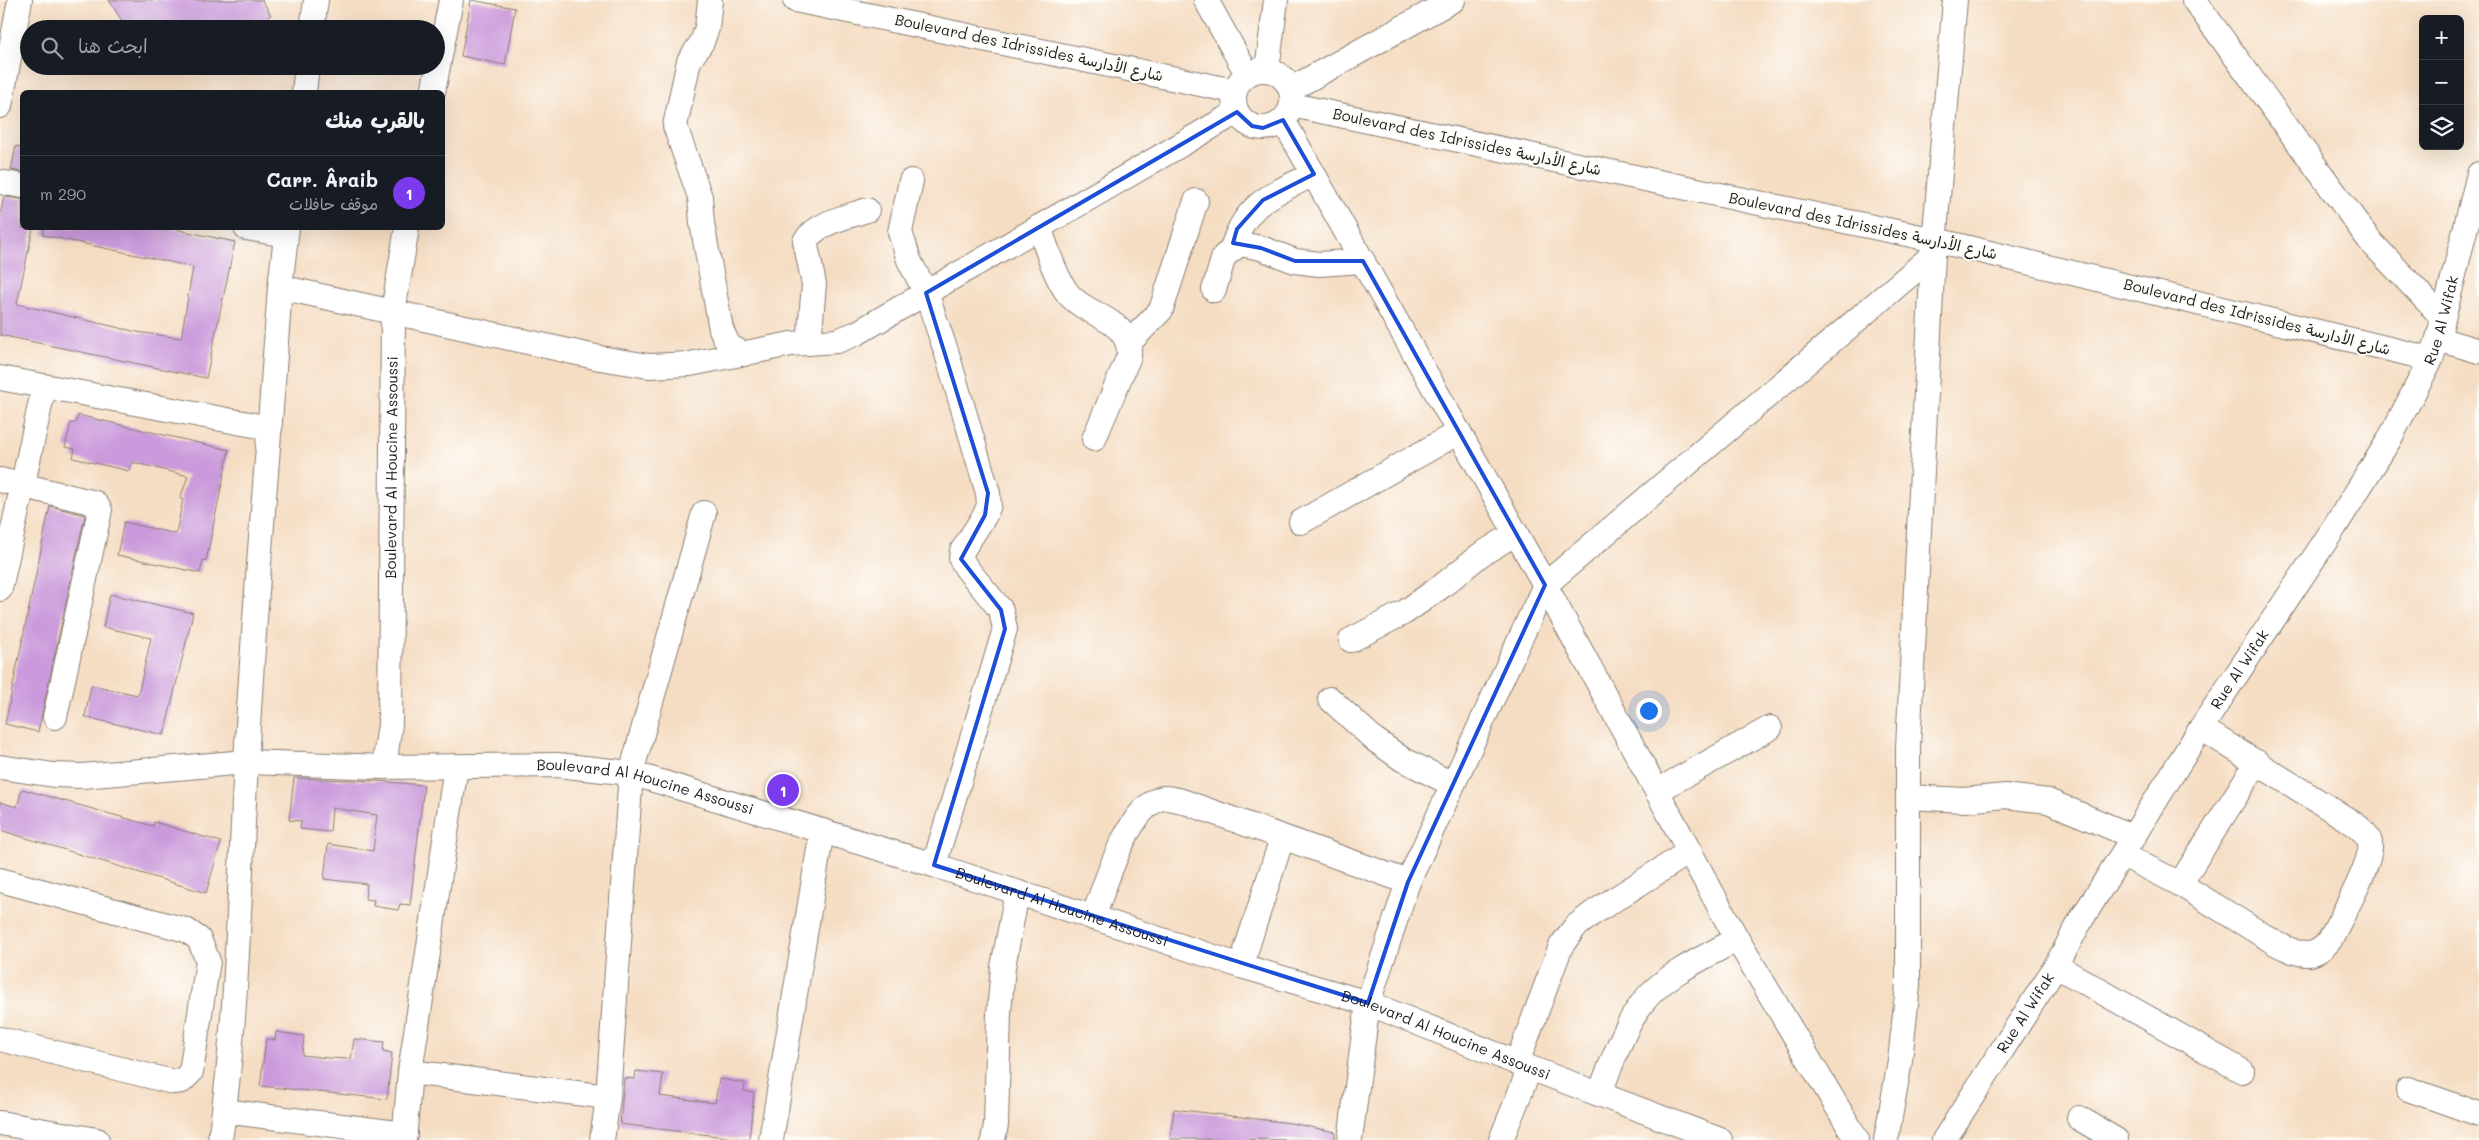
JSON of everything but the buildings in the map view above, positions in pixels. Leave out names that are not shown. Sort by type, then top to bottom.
[{"type":"street","points":[[0,106],[8,23],[20,0]]},
{"type":"street","points":[[313,20],[316,0]]},
{"type":"street","points":[[445,31],[451,0]]},
{"type":"street","points":[[710,0],[702,42],[693,53],[685,75],[675,126],[700,197],[702,223],[721,329],[729,346],[744,354]]},
{"type":"street","name":"Boulevard des Idrissides شارع الأدارسة","points":[[795,0],[1246,87]]},
{"type":"street","points":[[1206,0],[1246,87]]},
{"type":"street","points":[[1276,0],[1246,87],[1243,121],[1258,127],[1274,126],[1288,105],[1453,0]]},
{"type":"street","points":[[1886,1140],[1900,1061],[1908,985],[1908,747],[1934,247],[1955,0]]},
{"type":"street","points":[[2194,0],[2370,241],[2437,338]]},
{"type":"street","points":[[304,90],[306,75]]},
{"type":"street","points":[[433,90],[436,75]]},
{"type":"street","points":[[280,287],[600,358],[649,366],[690,364],[809,343],[837,342],[857,333],[1039,227],[1246,87],[1281,77],[1288,105],[1314,174],[1545,585],[1737,939],[1857,1140]]},
{"type":"street","name":"Boulevard des Idrissides شارع الأدارسة","points":[[1288,105],[1934,247],[2437,338],[2479,351]]},
{"type":"street","points":[[1232,249],[1237,229],[1247,215],[1263,200],[1314,174]]},
{"type":"street","name":"Rue Al Wifak","points":[[1944,1140],[2056,966],[2081,920],[2201,728],[2339,520],[2389,440],[2437,338],[2479,174]]},
{"type":"street","points":[[0,182],[20,186]]},
{"type":"street","points":[[912,182],[900,232],[909,260],[926,293],[957,389],[989,505],[986,515],[962,551],[961,559],[967,570],[1001,610],[1005,629],[934,865]]},
{"type":"street","points":[[1129,343],[1161,310],[1196,201]]},
{"type":"street","points":[[809,343],[814,284],[805,241],[809,235],[821,226],[867,210]]},
{"type":"street","points":[[1039,227],[1056,272],[1067,292],[1079,304],[1118,327],[1129,343],[1128,356],[1094,439]]},
{"type":"street","points":[[220,1140],[238,952],[246,762],[280,287],[286,231],[273,230]]},
{"type":"street","name":"Boulevard Al Houcine Assoussi","points":[[384,767],[390,724],[393,312],[407,230]]},
{"type":"street","points":[[1214,290],[1224,256],[1240,244],[1261,248],[1295,261],[1319,264],[1363,261]]},
{"type":"street","points":[[1350,1140],[1368,1003],[1408,882],[1545,585],[1934,247]]},
{"type":"street","points":[[0,378],[270,428]]},
{"type":"street","points":[[0,589],[11,482],[44,387]]},
{"type":"street","points":[[1301,522],[1459,432]]},
{"type":"street","points":[[11,482],[95,503],[100,510],[55,717]]},
{"type":"street","points":[[602,1140],[608,1097],[631,773],[704,513]]},
{"type":"street","points":[[1351,640],[1405,612],[1480,555],[1516,533]]},
{"type":"street","points":[[1330,698],[1375,740],[1402,759],[1452,784]]},
{"type":"street","points":[[1657,791],[1770,728]]},
{"type":"street","points":[[1908,797],[1964,800],[2005,796],[2048,801],[2128,846],[2180,884],[2277,944],[2292,951],[2314,954],[2324,948],[2330,940],[2366,867],[2370,843],[2356,825],[2201,728]]},
{"type":"street","name":"Boulevard Al Houcine Assoussi","points":[[0,767],[54,775],[82,776],[246,762],[384,767],[558,765],[631,773],[934,865],[1240,966],[1368,1003],[1523,1066],[1720,1140]]},
{"type":"street","points":[[2180,884],[2257,762]]},
{"type":"street","points":[[224,1111],[404,1137],[410,1072],[456,767]]},
{"type":"street","points":[[1093,918],[1114,859],[1136,818],[1152,804],[1164,798],[1182,801],[1408,882]]},
{"type":"street","points":[[771,1140],[822,831]]},
{"type":"street","points":[[1240,966],[1282,838]]},
{"type":"street","points":[[1501,1140],[1561,946],[1575,927],[1592,913],[1689,852]]},
{"type":"street","points":[[0,880],[186,930],[204,948],[208,961],[191,1072],[182,1081],[173,1082],[0,1039]]},
{"type":"street","points":[[993,1140],[997,1117],[999,1013],[1003,967],[1017,893]]},
{"type":"street","points":[[1599,1094],[1633,1017],[1650,995],[1669,980],[1737,939]]},
{"type":"street","points":[[2056,966],[2242,1071]]},
{"type":"street","points":[[410,1072],[608,1097]]},
{"type":"street","points":[[2408,1089],[2479,1114]]},
{"type":"street","points":[[2079,1118],[2116,1140]]},
{"type":"street","points":[[0,1123],[97,1140]]},
{"type":"highlighted area","points":[[1237,112],[1252,126],[1263,128],[1283,120],[1314,174],[1263,200],[1237,229],[1233,243],[1261,248],[1295,261],[1363,261],[1545,585],[1408,882],[1368,1003],[934,865],[1005,629],[1001,610],[961,559],[985,515],[988,493],[926,293]]},
{"type":"place","name":"Carr. Âraib","points":[[783,790]]}]
